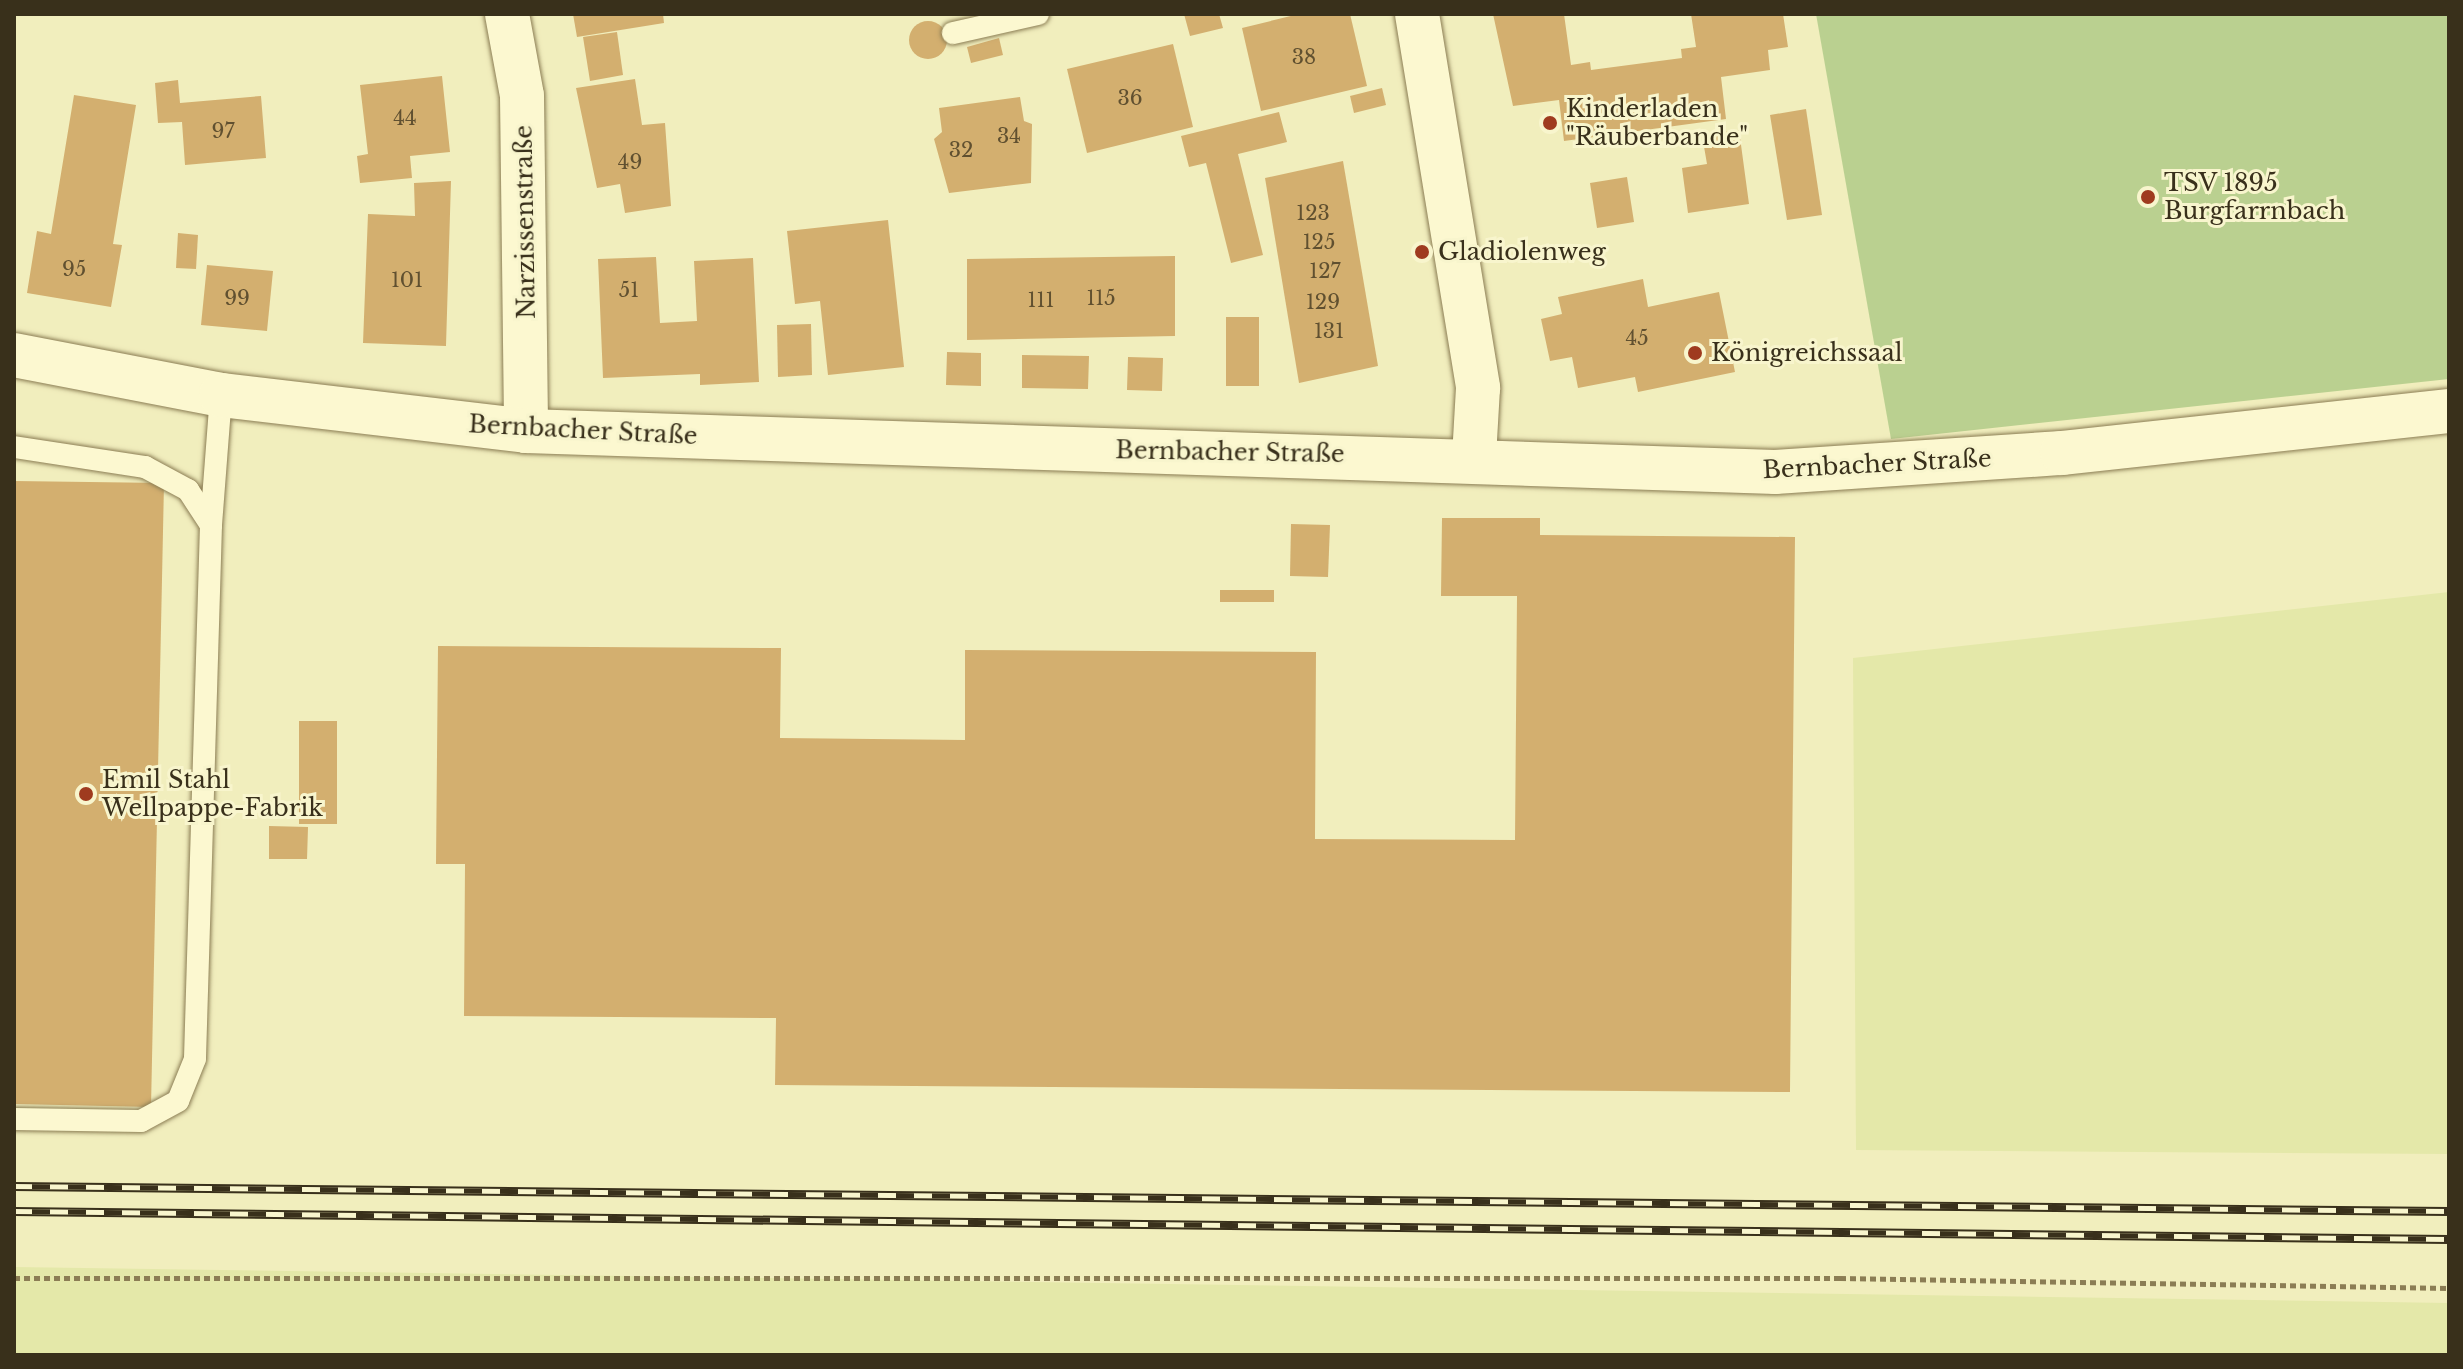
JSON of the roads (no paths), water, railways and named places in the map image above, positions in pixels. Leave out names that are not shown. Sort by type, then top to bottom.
[{"type":"street","name":"Narzissenstraße","points":[[507,14],[522,96],[526,431]]},
{"type":"street","points":[[1417,14],[1478,388],[1474,457]]},
{"type":"street","name":"Bernbacher Straße","points":[[14,355],[221,395],[526,431],[1474,457],[1810,472],[2449,411]]},
{"type":"lane","points":[[953,33],[1038,14]]},
{"type":"lane","points":[[14,1119],[141,1121],[178,1101],[195,1059],[211,525],[221,395]]},
{"type":"lane","points":[[14,447],[145,467],[188,490],[211,525]]},
{"type":"railway","points":[[14,1186],[2449,1211]]},
{"type":"railway","points":[[14,1211],[2449,1239]]},
{"type":"place","name":"Kinderladen \"Räuberbande\"","points":[[1550,123]]},
{"type":"place","name":"TSV 1895 Burgfarrnbach","points":[[2148,197]]},
{"type":"place","name":"Gladiolenweg","points":[[1422,252]]},
{"type":"place","name":"Königreichssaal","points":[[1695,353]]},
{"type":"place","name":"Emil Stahl Wellpappe-Fabrik","points":[[86,794]]}]
